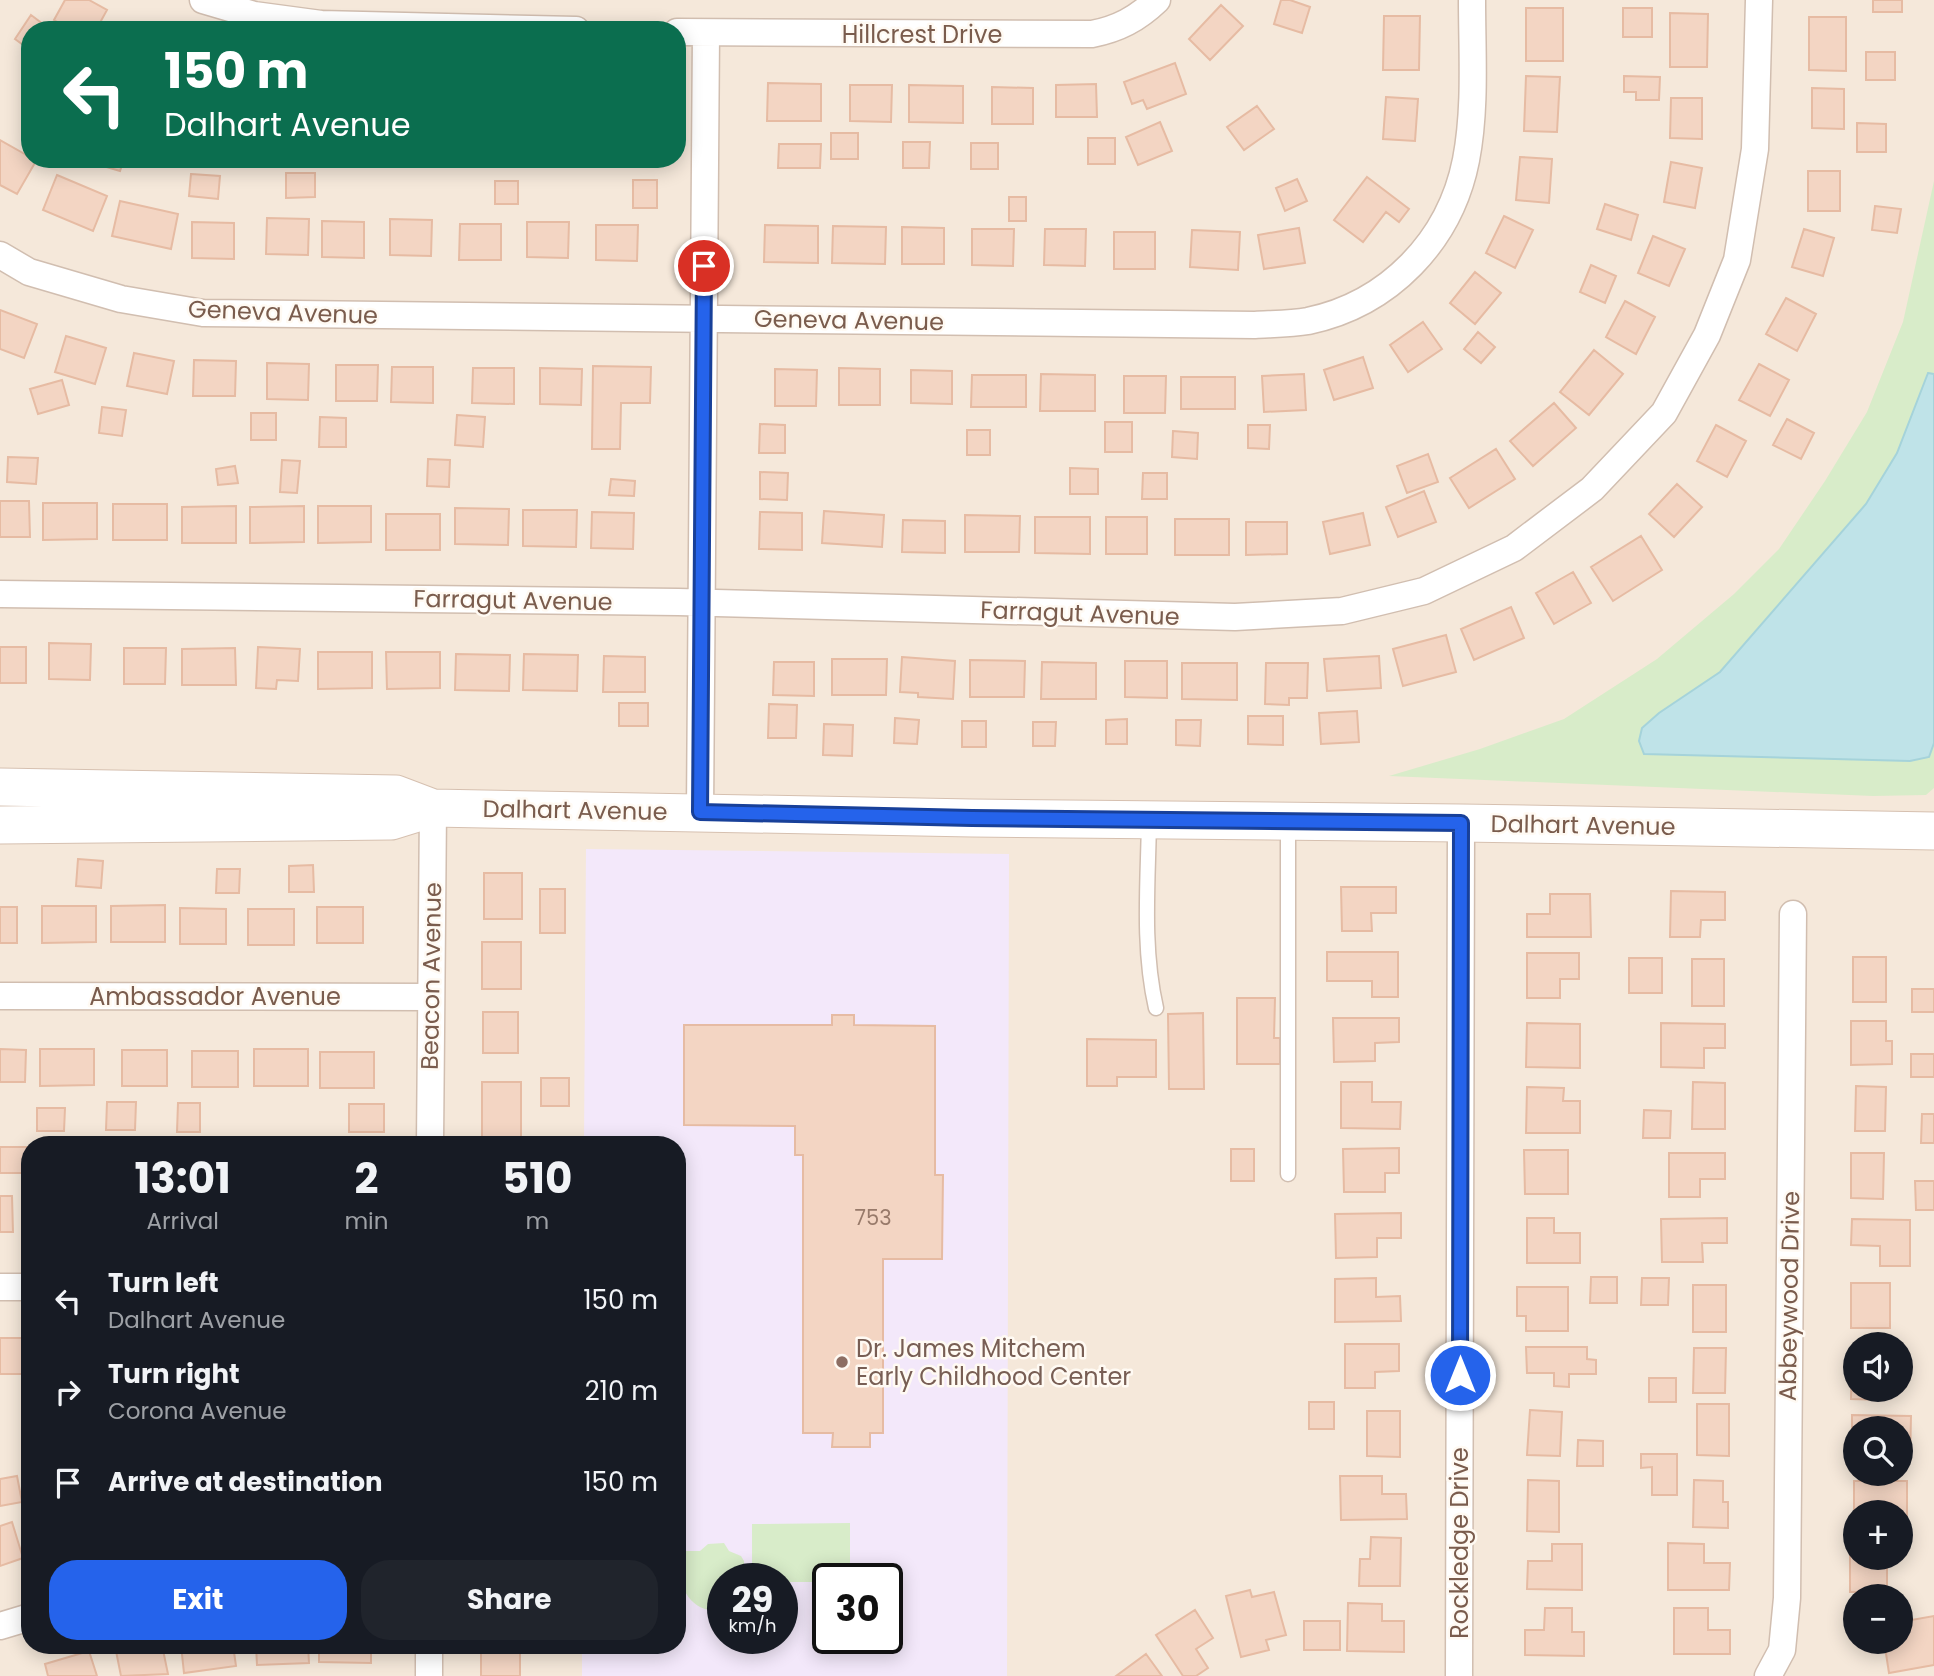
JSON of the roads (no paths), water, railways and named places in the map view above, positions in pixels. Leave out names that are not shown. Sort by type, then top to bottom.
[{"type":"main road","name":"Dalhart Avenue","points":[[0,787],[396,794],[433,808]]},
{"type":"main road","name":"Dalhart Avenue","points":[[0,825],[391,821],[433,808],[1934,831]]},
{"type":"street","points":[[203,0],[254,15],[299,21]]},
{"type":"street","name":"Hillcrest Drive","points":[[686,32],[1092,34],[1113,30],[1129,22],[1157,0]]},
{"type":"street","name":"Geneva Avenue","points":[[0,254],[29,272],[121,299],[203,313],[1255,325],[1306,321],[1353,306],[1397,280],[1434,240],[1456,195],[1466,160],[1471,122],[1472,0]]},
{"type":"street","name":"Farragut Avenue","points":[[0,594],[701,603],[1235,617],[1342,611],[1424,591],[1514,548],[1592,489],[1664,413],[1707,335],[1737,260],[1755,149],[1759,0]]},
{"type":"street","points":[[700,812],[706,33]]},
{"type":"street","name":"Beacon Avenue","points":[[430,1136],[433,808]]},
{"type":"street","name":"Rockledge Drive","points":[[1459,1676],[1461,823]]},
{"type":"street","name":"Abbeywood Drive","points":[[1770,1676],[1782,1650],[1787,1598],[1793,915]]},
{"type":"street","name":"Ambassador Avenue","points":[[0,996],[430,997]]},
{"type":"street","points":[[0,1287],[21,1287]]},
{"type":"street","points":[[0,1626],[21,1620]]},
{"type":"street","points":[[429,1654],[429,1676]]},
{"type":"lane","points":[[1149,820],[1147,950],[1148,974],[1156,1008]]},
{"type":"lane","points":[[1288,821],[1288,1174]]},
{"type":"water","points":[[1928,373],[1934,374],[1934,743],[1929,757],[1910,761],[1644,754],[1639,741],[1642,728],[1659,713],[1720,672],[1866,504],[1897,453]]},
{"type":"place","name":"Dr. James Mitchem Early Childhood Center","points":[[842,1362]]}]
